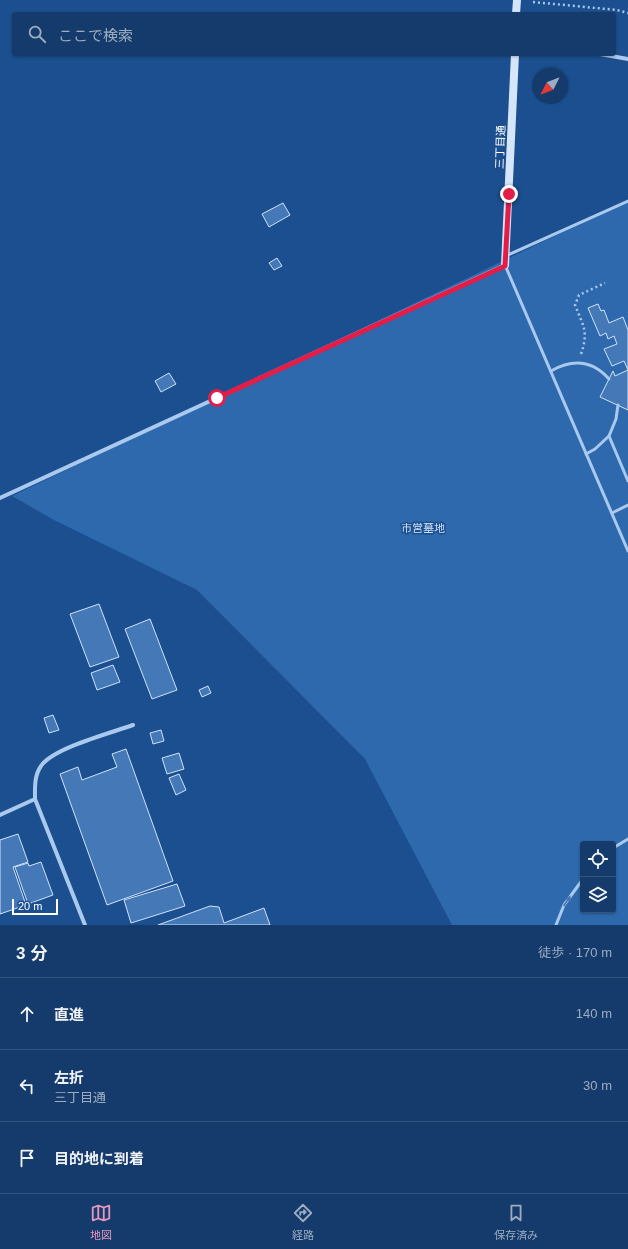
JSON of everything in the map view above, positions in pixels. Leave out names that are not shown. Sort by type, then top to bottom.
[{"type":"street","points":[[516,12],[517,0]]},
{"type":"street","name":"三丁目通","points":[[505,266],[515,56]]},
{"type":"street","points":[[611,56],[628,59]]},
{"type":"street","points":[[0,498],[505,266]]},
{"type":"street","points":[[85,925],[34,799],[35,782],[41,766],[56,753],[133,725]]},
{"type":"street","points":[[0,814],[34,799]]},
{"type":"lane","points":[[506,256],[628,201]]},
{"type":"lane","points":[[505,266],[628,551]]},
{"type":"lane","points":[[551,371],[568,363],[586,363],[602,371],[609,379]]},
{"type":"lane","points":[[586,454],[595,449],[609,436],[616,419],[618,406]]},
{"type":"lane","points":[[609,436],[628,481]]},
{"type":"lane","points":[[612,513],[628,505]]},
{"type":"lane","points":[[616,846],[628,839]]},
{"type":"lane","points":[[556,925],[564,904],[580,883]]},
{"type":"path","points":[[532,2],[617,10],[628,13]]},
{"type":"path","points":[[581,354],[586,333],[574,305],[579,295],[605,283]]},
{"type":"green space","name":"市営墓地","points":[[628,201],[628,925],[452,925],[365,759],[197,590],[52,519],[12,496]]},
{"type":"building","points":[[283,203],[290,215],[269,227],[262,214]]},
{"type":"building","points":[[277,258],[282,266],[274,270],[269,263]]},
{"type":"building","points":[[598,304],[601,311],[604,310],[609,323],[623,317],[628,330],[628,370],[624,361],[612,366],[604,349],[617,344],[614,336],[608,339],[606,333],[600,336],[588,308]]},
{"type":"building","points":[[628,370],[628,410],[600,397],[613,371],[615,376]]},
{"type":"building","points":[[169,373],[176,384],[161,392],[155,381]]},
{"type":"building","points":[[99,604],[119,657],[90,667],[70,614]]},
{"type":"building","points":[[150,619],[177,690],[152,699],[125,629]]},
{"type":"building","points":[[113,665],[120,682],[97,690],[91,673]]},
{"type":"building","points":[[208,686],[211,693],[202,697],[199,690]]},
{"type":"building","points":[[53,715],[59,730],[49,733],[44,718]]},
{"type":"building","points":[[161,730],[164,741],[153,744],[150,733]]},
{"type":"building","points":[[126,749],[173,881],[107,905],[60,774],[78,767],[82,780],[117,767],[112,754]]},
{"type":"building","points":[[179,753],[184,769],[167,774],[162,758]]},
{"type":"building","points":[[179,774],[186,790],[176,795],[169,778]]},
{"type":"building","points":[[18,834],[28,862],[13,867],[26,905],[0,914],[0,840]]},
{"type":"building","points":[[41,862],[53,895],[28,904],[15,867],[28,863],[29,866]]},
{"type":"building","points":[[177,884],[185,906],[131,923],[124,900]]},
{"type":"building","points":[[210,906],[219,907],[224,923],[264,908],[270,925],[158,925]]},
{"type":"route","points":[[217,398],[505,266],[509,194]]}]
